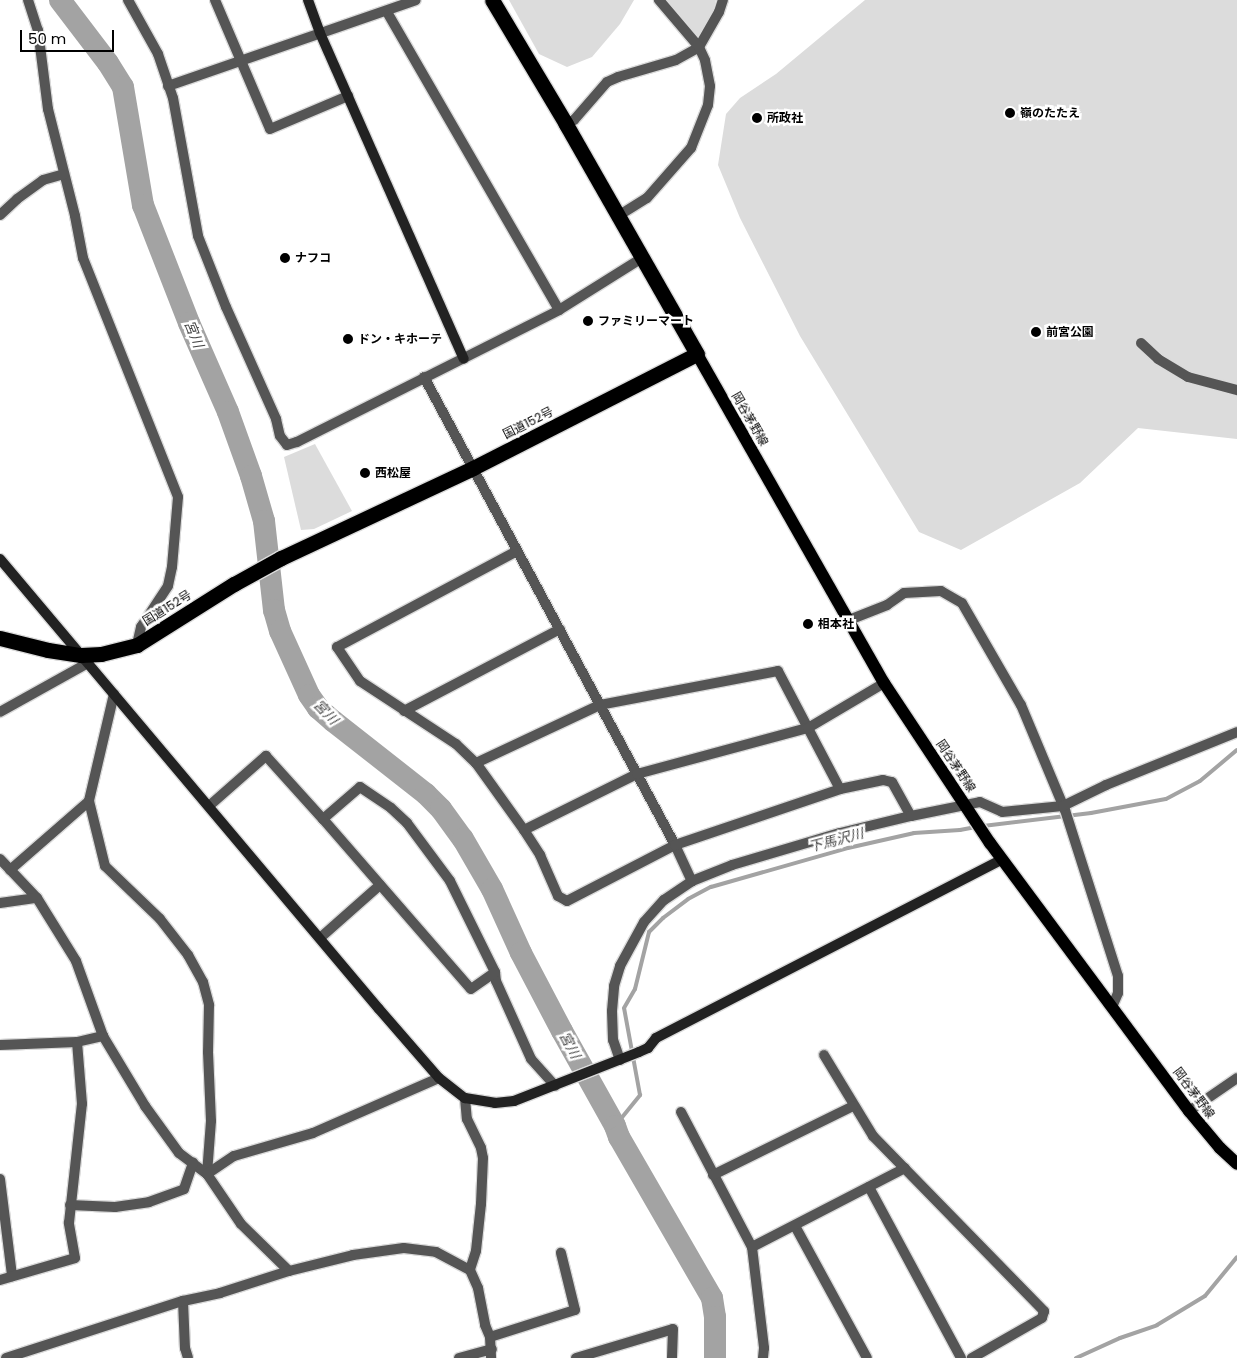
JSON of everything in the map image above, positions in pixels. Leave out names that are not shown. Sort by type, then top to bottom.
[{"type":"highway","points":[[492,0],[566,124],[697,354]]},
{"type":"highway","name":"国道152号","points":[[0,638],[84,659],[136,645],[234,584],[281,558],[473,468],[697,354]]},
{"type":"main road","name":"岡谷茅野線","points":[[697,354],[884,683],[986,837],[1189,1111],[1220,1148],[1237,1164]]},
{"type":"street","points":[[28,0],[38,30],[48,109],[75,216],[83,258],[178,497],[172,568],[168,586],[141,627],[136,645]]},
{"type":"street","points":[[128,0],[158,54],[173,98],[198,236],[226,307],[276,419],[280,436],[287,444],[297,442],[559,310],[642,258]]},
{"type":"street","points":[[214,0],[270,129],[348,96]]},
{"type":"street","points":[[308,0],[320,33],[464,359]]},
{"type":"street","points":[[168,86],[240,60],[387,12],[416,0]]},
{"type":"street","points":[[618,216],[647,198],[691,148],[708,105],[710,86],[705,60],[699,47],[659,0]]},
{"type":"street","points":[[566,124],[574,120],[607,82],[618,76],[676,60],[699,47],[719,12],[722,0]]},
{"type":"street","points":[[387,12],[559,310]]},
{"type":"street","points":[[0,215],[17,199],[43,180],[64,174]]},
{"type":"street","points":[[1141,343],[1158,360],[1188,377],[1237,390]]},
{"type":"street","points":[[424,377],[675,845],[692,881]]},
{"type":"street","points":[[517,551],[337,647],[360,681],[404,712],[456,744],[476,763],[540,855],[558,896],[567,901],[675,845],[840,789],[883,780],[892,782],[911,816]]},
{"type":"street","points":[[0,559],[439,1078],[465,1098],[495,1103],[514,1101],[639,1052],[648,1048],[656,1038],[1002,860]]},
{"type":"street","points":[[848,620],[887,605],[904,593],[941,591],[962,603],[1021,706],[1064,808],[1118,976],[1118,993],[1112,1007]]},
{"type":"street","points":[[404,712],[560,629]]},
{"type":"street","points":[[0,712],[84,659]]},
{"type":"street","points":[[476,763],[600,705],[778,670],[840,789]]},
{"type":"street","points":[[524,830],[637,774],[808,728],[884,683]]},
{"type":"street","points":[[114,694],[89,801],[105,866],[160,919],[188,955],[203,982],[209,1005],[208,1052],[211,1121],[207,1174]]},
{"type":"street","points":[[620,1060],[613,1040],[612,1011],[614,986],[620,966],[644,922],[664,900],[692,881],[732,865],[831,835],[980,802],[1002,812],[1064,808],[1106,785],[1237,732]]},
{"type":"street","points":[[209,806],[266,756],[471,989],[495,972]]},
{"type":"street","points":[[322,818],[360,787],[391,808],[407,823],[450,881],[495,972],[496,981],[532,1059],[559,1084]]},
{"type":"street","points":[[10,870],[89,801]]},
{"type":"street","points":[[0,859],[37,898],[76,961],[103,1036],[144,1106],[179,1153],[207,1174],[241,1224],[289,1271]]},
{"type":"street","points":[[320,938],[380,885]]},
{"type":"street","points":[[0,903],[37,898]]},
{"type":"street","points":[[0,1045],[77,1042],[103,1036]]},
{"type":"street","points":[[0,1280],[75,1258],[69,1223],[82,1104],[77,1042]]},
{"type":"street","points":[[824,1055],[853,1106],[873,1136],[1044,1311],[1042,1318],[972,1358]]},
{"type":"street","points":[[207,1174],[234,1156],[313,1133],[439,1078]]},
{"type":"street","points":[[1189,1111],[1237,1078]]},
{"type":"street","points":[[465,1098],[467,1119],[481,1148],[483,1158],[476,1250],[470,1270]]},
{"type":"street","points":[[713,1175],[853,1106]]},
{"type":"street","points":[[681,1112],[752,1247],[764,1348],[763,1358]]},
{"type":"street","points":[[70,1205],[115,1207],[148,1202],[184,1189],[193,1163]]},
{"type":"street","points":[[752,1247],[905,1168]]},
{"type":"street","points":[[0,1179],[12,1276]]},
{"type":"street","points":[[869,1187],[961,1358]]},
{"type":"street","points":[[795,1226],[867,1358]]},
{"type":"street","points":[[6,1358],[183,1301],[220,1293],[289,1271],[354,1255],[404,1248],[436,1252],[470,1270],[478,1288],[485,1325],[490,1336],[492,1354],[459,1358]]},
{"type":"street","points":[[490,1336],[575,1310],[561,1253]]},
{"type":"street","points":[[183,1301],[185,1348],[188,1358]]},
{"type":"street","points":[[577,1358],[673,1329],[672,1358]]},
{"type":"shaded area","points":[[509,0],[634,0],[620,24],[592,57],[567,67],[539,54]]},
{"type":"shaded area","points":[[664,0],[716,0],[708,24],[696,38]]},
{"type":"shaded area","points":[[865,0],[1237,0],[1237,439],[1138,428],[1080,483],[961,550],[919,532],[800,336],[740,218],[718,165],[726,114],[740,98],[776,74]]},
{"type":"shaded area","points":[[315,444],[352,511],[314,529],[301,530],[284,457]]},
{"type":"waterway","name":"宮川","points":[[60,0],[108,63],[123,87],[143,205],[189,323],[228,412],[251,476],[264,521],[274,610],[280,631],[309,695],[318,708],[333,721],[426,794],[441,809],[463,839],[492,889],[521,953],[615,1126],[619,1137],[712,1298],[715,1317],[715,1358]]},
{"type":"waterway","name":"下馬沢川","points":[[983,826],[1091,813],[1166,799],[1200,781],[1237,750]]},
{"type":"waterway","name":"下馬沢川","points":[[615,1126],[640,1095],[624,1008],[635,989],[649,932],[663,918],[688,899],[711,887],[848,848],[914,833],[976,827]]},
{"type":"waterway","points":[[1076,1358],[1120,1338],[1157,1325],[1205,1296],[1237,1257]]},
{"type":"place","name":"嶺のたたえ","points":[[1010,113]]},
{"type":"place","name":"所政社","points":[[757,118]]},
{"type":"place","name":"ナフコ","points":[[285,258]]},
{"type":"place","name":"ファミリーマート","points":[[588,321]]},
{"type":"place","name":"前宮公園","points":[[1036,332]]},
{"type":"place","name":"ドン・キホーテ","points":[[348,339]]},
{"type":"place","name":"西松屋","points":[[365,473]]},
{"type":"place","name":"相本社","points":[[808,624]]}]
